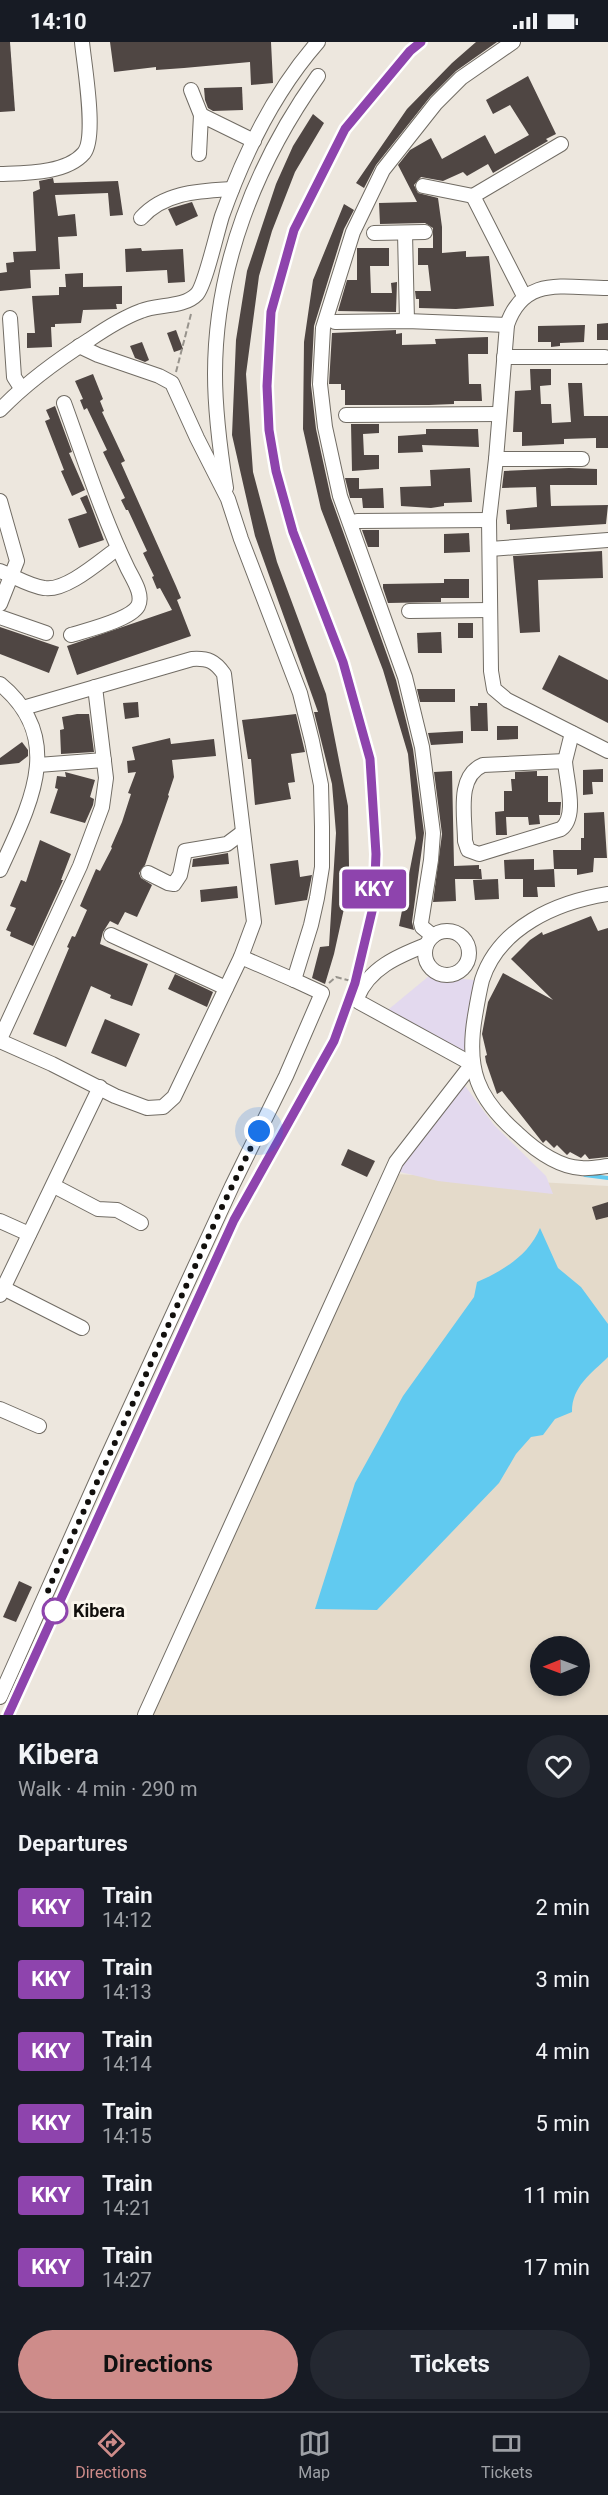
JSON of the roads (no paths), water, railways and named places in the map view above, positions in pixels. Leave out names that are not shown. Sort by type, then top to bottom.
[{"type":"street","points":[[0,174],[62,166],[76,160],[85,152],[89,126],[82,42]]},
{"type":"street","points":[[0,410],[21,388],[54,362],[111,326],[141,310],[177,303],[196,295],[200,289],[232,189],[254,141],[277,95],[318,42]]},
{"type":"street","points":[[472,1064],[359,1002],[357,998],[362,985],[380,967],[429,941],[443,931],[455,932],[464,939],[469,950],[468,961],[461,971],[451,975],[439,974],[430,968],[425,957],[429,941],[421,923],[432,860],[433,833],[422,747],[405,677],[340,496],[320,384],[323,328],[353,232],[383,170],[436,103],[461,78],[513,42]]},
{"type":"street","points":[[228,499],[220,448],[215,373],[217,331],[224,286],[243,215],[260,173],[276,141],[318,76]]},
{"type":"street","points":[[191,90],[201,115],[199,154]]},
{"type":"street","points":[[201,115],[254,141]]},
{"type":"street","points":[[423,186],[473,196],[561,144]]},
{"type":"street","points":[[141,218],[155,204],[165,199],[191,192],[232,189]]},
{"type":"street","points":[[473,196],[524,296]]},
{"type":"street","points":[[374,233],[425,232]]},
{"type":"street","points":[[405,233],[407,321]]},
{"type":"street","points":[[608,288],[540,289],[524,296],[513,309],[507,325],[489,520],[491,681],[494,689],[507,700],[608,751]]},
{"type":"street","points":[[10,318],[14,377],[21,388]]},
{"type":"street","points":[[335,322],[407,321],[507,325]]},
{"type":"street","points":[[79,346],[172,383],[196,438],[228,499],[300,693],[321,785],[321,867],[311,925],[294,980]]},
{"type":"street","points":[[504,357],[605,357]]},
{"type":"street","points":[[64,403],[118,548],[139,592],[137,608],[125,617],[71,635]]},
{"type":"street","points":[[346,415],[499,414]]},
{"type":"street","points":[[496,459],[582,459]]},
{"type":"street","points":[[0,501],[17,561],[6,573],[0,604]]},
{"type":"street","points":[[357,521],[489,520]]},
{"type":"street","points":[[490,549],[608,540]]},
{"type":"street","points":[[6,573],[41,588],[58,587],[118,548]]},
{"type":"street","points":[[410,611],[490,610]]},
{"type":"street","points":[[0,617],[46,633]]},
{"type":"street","points":[[23,708],[95,687],[192,659],[212,660],[224,674],[254,911],[251,934],[169,1104],[163,1107],[147,1108],[115,1096],[1,1042],[80,866],[102,807],[106,778],[95,687]]},
{"type":"street","points":[[0,684],[14,695],[23,708],[35,735],[38,765],[29,805],[0,870]]},
{"type":"street","points":[[565,761],[483,765],[471,771],[466,782],[465,841],[468,850],[479,854],[561,829],[566,825],[569,805],[565,761],[573,733]]},
{"type":"street","points":[[38,765],[104,760]]},
{"type":"street","points":[[148,873],[174,884],[180,875],[185,851],[227,844],[243,831]]},
{"type":"street","points":[[608,894],[563,906],[540,915],[506,941],[486,971],[474,1020],[472,1064],[476,1081],[486,1101],[532,1147],[579,1168],[608,1166]]},
{"type":"street","points":[[111,935],[226,988]]},
{"type":"street","points":[[0,1697],[227,1196],[300,1047],[322,993],[241,957]]},
{"type":"street","points":[[468,961],[486,971]]},
{"type":"street","points":[[145,1715],[396,1162],[472,1064]]},
{"type":"street","points":[[82,1328],[2,1291],[100,1087]]},
{"type":"street","points":[[54,1186],[98,1209],[117,1210],[141,1223]]},
{"type":"street","points":[[0,1221],[29,1234]]},
{"type":"street","points":[[0,1409],[39,1426]]},
{"type":"water","points":[[540,1228],[558,1268],[581,1287],[608,1324],[608,1357],[579,1388],[575,1395],[572,1412],[555,1419],[543,1435],[531,1437],[516,1454],[499,1483],[377,1610],[315,1609],[355,1483],[403,1396],[474,1297],[477,1282],[514,1261],[529,1246]]},
{"type":"waterway","points":[[585,1175],[608,1178]]},
{"type":"railway","points":[[8,1715],[234,1220],[334,1041],[355,983],[374,903],[376,854],[370,759],[343,662],[293,532],[276,471],[269,430],[267,386],[271,312],[294,230],[345,129],[410,51],[421,42]]},
{"type":"train","name":"KKY","points":[[8,1715],[234,1220],[334,1041],[355,983],[374,903],[376,854],[370,759],[343,662],[293,532],[276,471],[269,430],[267,386],[271,312],[294,230],[345,129],[410,51],[421,42]]},
{"type":"place","name":"Kibera","points":[[55,1611]]}]
